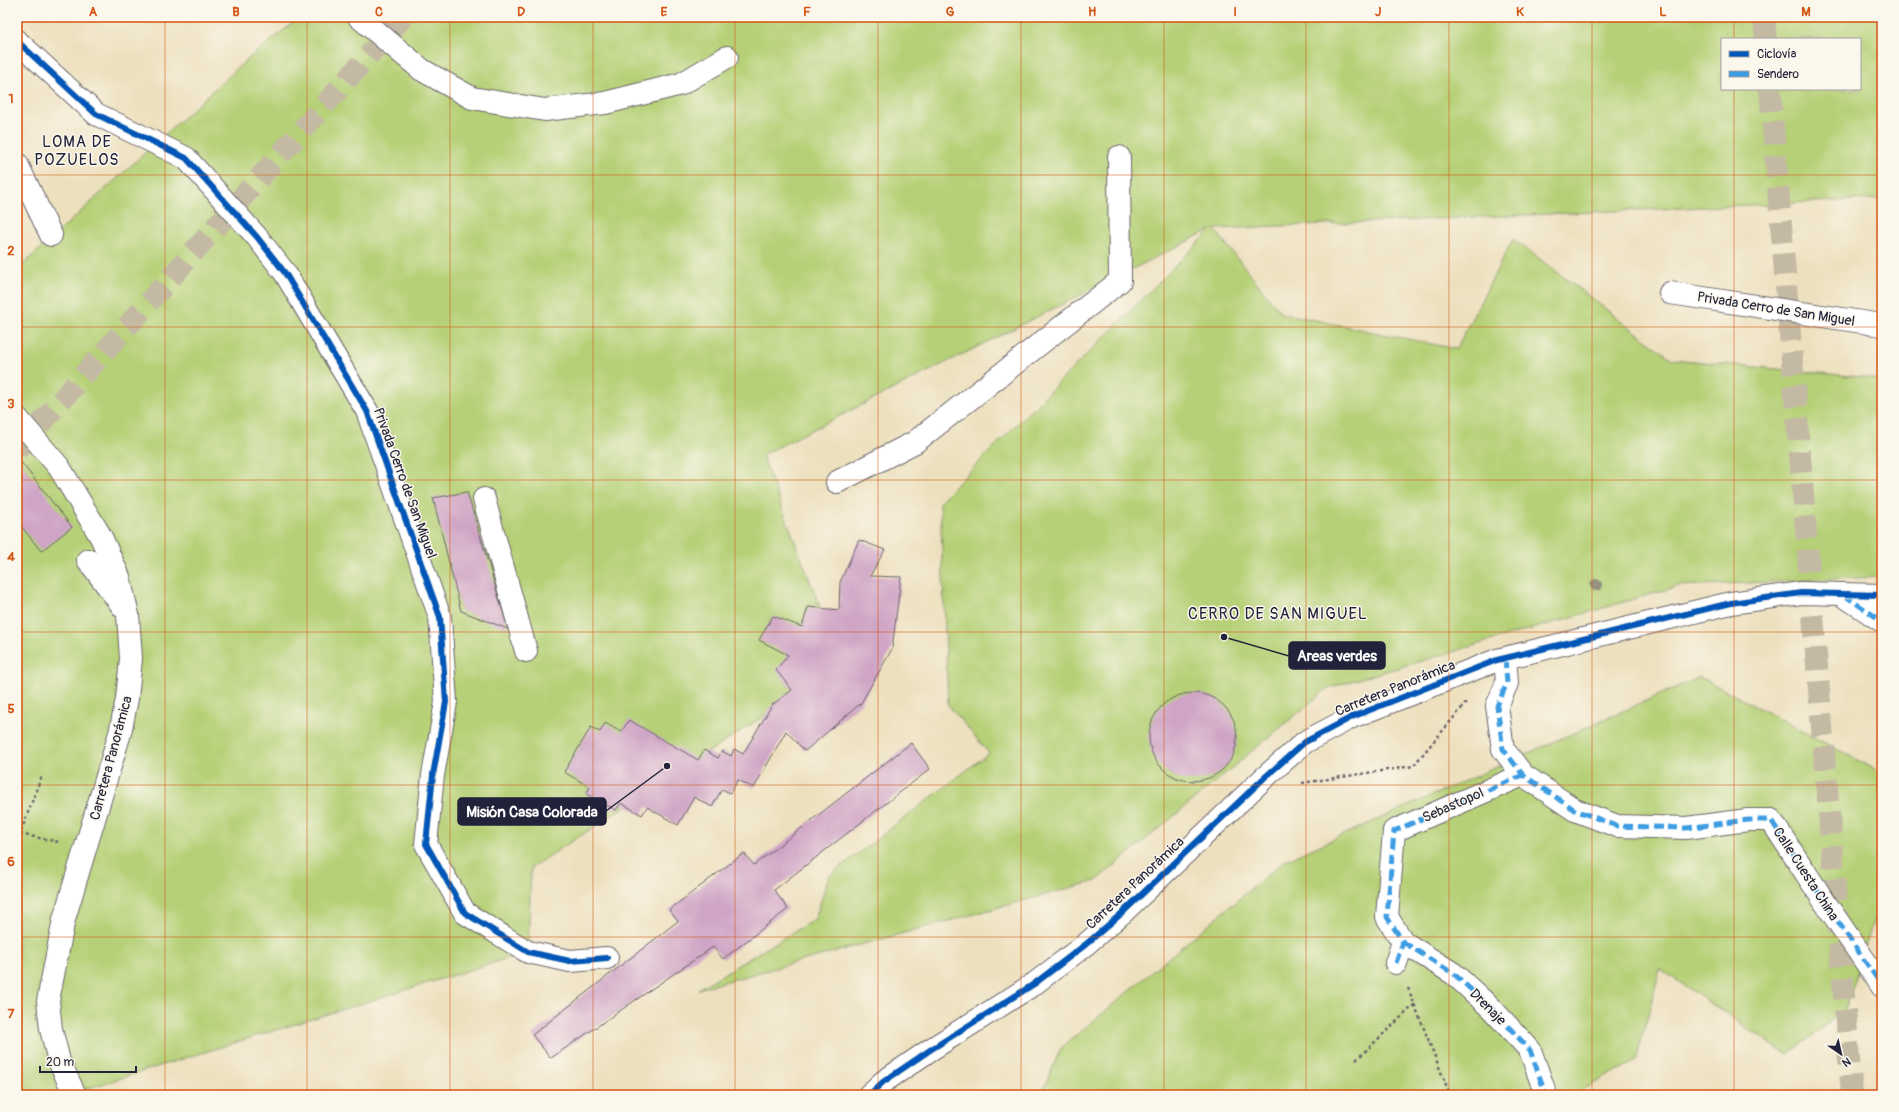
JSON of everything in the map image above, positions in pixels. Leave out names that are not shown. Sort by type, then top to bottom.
[{"type":"street","points":[[359,17],[422,70],[472,98],[545,110],[605,103],[681,84],[727,57]]},
{"type":"street","name":"Privada Cerro de San Miguel","points":[[17,41],[96,114],[186,158],[257,237],[285,273],[367,411],[440,617],[446,702],[433,775],[426,844],[466,913],[528,952],[570,961],[607,958]]},
{"type":"street","points":[[837,482],[915,442],[1120,281],[1119,157]]},
{"type":"street","points":[[17,164],[50,235]]},
{"type":"street","name":"Privada Cerro de San Miguel","points":[[1670,293],[1882,325]]},
{"type":"street","name":"Carretera Panorámica","points":[[17,418],[60,467],[101,537],[119,577],[128,615],[131,658],[127,699],[120,733],[64,919],[48,1001],[51,1030],[60,1061],[75,1095]]},
{"type":"street","points":[[484,499],[526,651]]},
{"type":"street","points":[[88,560],[128,615]]},
{"type":"street","name":"Carretera Panorámica","points":[[869,1095],[883,1082],[930,1050],[1034,984],[1085,945],[1121,914],[1304,742],[1352,717],[1505,658],[1731,603],[1801,592],[1882,595]]},
{"type":"street","points":[[1841,594],[1882,621]]},
{"type":"street","points":[[1505,658],[1507,683],[1497,706],[1503,749],[1523,775]]},
{"type":"street","name":"Sebastopol","points":[[1399,952],[1387,917],[1394,831],[1523,775]]},
{"type":"street","name":"Calle Cuesta China","points":[[1523,775],[1575,810],[1617,826],[1686,828],[1748,820],[1771,820],[1882,986]]},
{"type":"street","name":"Drenaje","points":[[1399,952],[1454,974],[1491,1008],[1530,1050],[1546,1095]]},
{"type":"path","points":[[1297,784],[1413,766],[1469,700]]},
{"type":"path","points":[[17,842],[42,775]]},
{"type":"path","points":[[20,834],[86,847]]},
{"type":"path","points":[[1399,952],[1416,1004],[1450,1095]]},
{"type":"path","points":[[1356,1060],[1416,1004]]},
{"type":"green space","points":[[300,17],[1882,17],[1882,199],[1214,229],[1281,313],[1456,349],[1513,239],[1672,359],[1882,379],[1882,577],[1679,586],[1328,688],[1096,881],[698,989],[815,919],[829,876],[989,753],[948,705],[940,501],[1212,229],[762,455],[842,665],[531,868],[528,952],[66,1095],[17,1095],[17,270],[242,64]]},
{"type":"green space","points":[[1700,677],[1882,773],[1882,894],[1845,1010],[1787,1055],[1660,969],[1636,1061],[1572,1095],[1041,1095],[1061,1048],[1284,861]]},
{"type":"building","points":[[17,457],[72,527],[41,551],[17,521]]},
{"type":"building","points":[[467,492],[508,629],[461,611],[433,498]]},
{"type":"building","points":[[859,540],[885,550],[870,576],[901,577],[892,649],[861,703],[805,751],[786,731],[754,788],[738,780],[730,793],[722,789],[712,807],[694,797],[678,825],[647,807],[642,815],[621,803],[616,810],[586,794],[590,787],[564,772],[591,727],[600,732],[605,723],[621,732],[629,720],[698,760],[704,750],[718,758],[722,751],[731,756],[734,749],[743,754],[772,705],[792,690],[776,670],[788,655],[759,640],[773,616],[802,627],[808,607],[839,610],[840,582]]},
{"type":"building","points":[[1184,693],[1202,693],[1218,700],[1230,712],[1237,728],[1237,746],[1230,762],[1218,774],[1202,781],[1184,781],[1168,774],[1156,762],[1149,746],[1149,728],[1156,712],[1168,700]]},
{"type":"building","points":[[911,743],[930,769],[774,890],[788,909],[723,959],[713,947],[551,1058],[532,1035],[678,921],[669,910],[744,853],[754,865]]},
{"type":"tunnel","points":[[17,450],[403,17]]},
{"type":"tunnel","points":[[1764,17],[1766,38]]},
{"type":"tunnel","points":[[1770,90],[1852,1095]]},
{"type":"marked path","points":[[1844,595],[1882,621]]},
{"type":"marked path","points":[[1505,658],[1507,683],[1497,706],[1503,749],[1523,775],[1575,810],[1617,826],[1686,828],[1748,820],[1771,820],[1882,986]]},
{"type":"marked path","points":[[1396,963],[1403,942],[1387,917],[1394,831],[1523,775]]},
{"type":"marked path","points":[[1403,942],[1454,974],[1491,1008],[1530,1050],[1546,1095]]},
{"type":"cycle path","points":[[17,41],[96,114],[186,158],[257,237],[285,273],[367,411],[440,617],[446,702],[433,775],[426,844],[465,913],[528,952],[570,961],[607,958]]},
{"type":"cycle path","points":[[869,1095],[883,1082],[930,1050],[1034,984],[1085,945],[1121,914],[1264,778],[1305,742],[1352,717],[1497,660],[1731,603],[1801,593],[1882,595]]},
{"type":"place","name":"Areas verdes","points":[[1224,637]]},
{"type":"place","name":"Misión Casa Colorada","points":[[667,766]]},
{"type":"district","name":"LOMA DE POZUELOS","points":[[77,151]]},
{"type":"district","name":"CERRO DE SAN MIGUEL","points":[[1278,614]]}]
